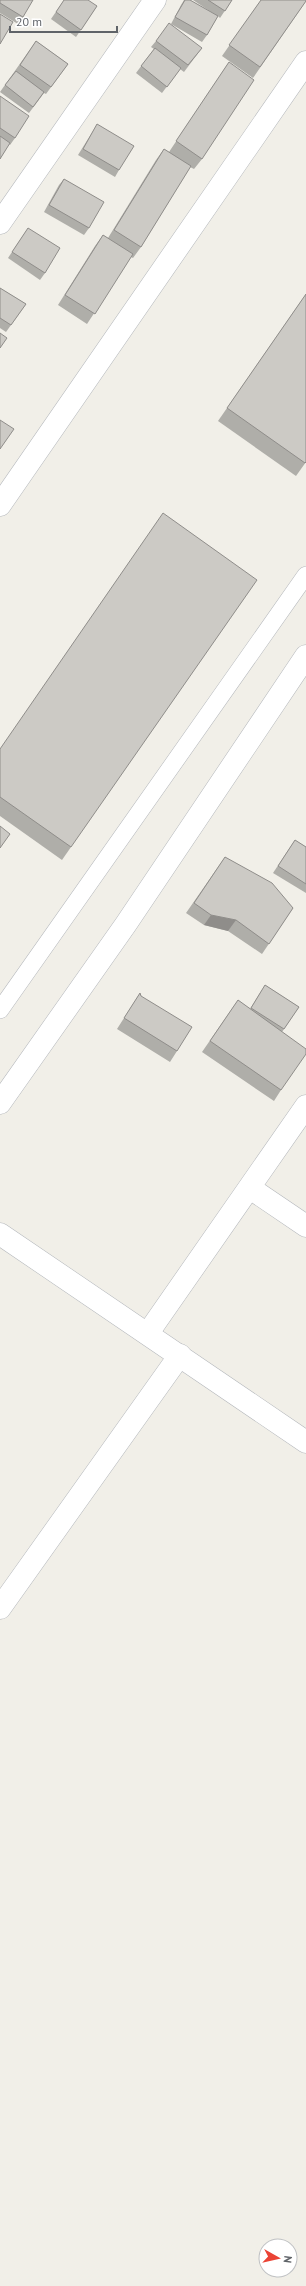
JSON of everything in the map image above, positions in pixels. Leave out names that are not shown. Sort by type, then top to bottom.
[{"type":"street","points":[[0,224],[155,0]]},
{"type":"street","points":[[0,505],[306,62]]},
{"type":"street","points":[[0,1103],[126,924],[306,656]]},
{"type":"street","points":[[148,1333],[306,1106]]},
{"type":"street","points":[[250,1188],[306,1226]]},
{"type":"street","points":[[0,1234],[148,1333],[306,1442]]},
{"type":"street","points":[[0,1608],[180,1355]]},
{"type":"lane","points":[[0,1010],[306,575]]},
{"type":"building","points":[[0,0],[33,0],[23,17],[0,3]]},
{"type":"building","points":[[64,0],[88,0],[97,6],[81,30],[56,12]]},
{"type":"building","points":[[185,0],[190,0],[218,16],[207,35],[175,17]]},
{"type":"building","points":[[208,0],[232,0],[225,11]]},
{"type":"building","points":[[261,0],[306,1],[260,67],[229,45]]},
{"type":"building","points":[[0,14],[13,22],[0,44]]},
{"type":"building","points":[[169,23],[202,48],[188,65],[156,41]]},
{"type":"building","points":[[36,41],[68,64],[51,87],[20,65]]},
{"type":"building","points":[[155,48],[181,68],[167,87],[141,66]]},
{"type":"building","points":[[229,62],[254,80],[202,159],[176,141]]},
{"type":"building","points":[[16,71],[44,92],[33,107],[5,85]]},
{"type":"building","points":[[0,96],[29,116],[15,138],[0,128]]},
{"type":"building","points":[[97,124],[134,146],[119,170],[83,149]]},
{"type":"building","points":[[0,136],[10,143],[0,159]]},
{"type":"building","points":[[164,149],[191,166],[141,247],[114,230]]},
{"type":"building","points":[[64,179],[104,202],[89,228],[49,205]]},
{"type":"building","points":[[28,228],[60,248],[45,273],[12,252]]},
{"type":"building","points":[[103,235],[133,254],[95,314],[65,295]]},
{"type":"building","points":[[0,288],[26,304],[11,325],[0,318]]},
{"type":"building","points":[[306,294],[306,462],[305,463],[227,408]]},
{"type":"building","points":[[0,333],[7,338],[0,348]]},
{"type":"building","points":[[0,420],[14,429],[0,449]]},
{"type":"building","points":[[163,513],[257,580],[71,847],[0,797],[0,749]]},
{"type":"building","points":[[0,826],[10,834],[0,848]]},
{"type":"building","points":[[295,840],[306,847],[306,884],[278,866]]},
{"type":"building","points":[[225,857],[272,883],[293,908],[269,944],[236,920],[211,915],[194,903]]},
{"type":"building","points":[[265,985],[299,1007],[284,1029],[251,1008]]},
{"type":"building","points":[[140,993],[141,996],[192,1027],[177,1051],[124,1018]]},
{"type":"building","points":[[238,1000],[306,1049],[306,1054],[281,1090],[210,1041]]}]
